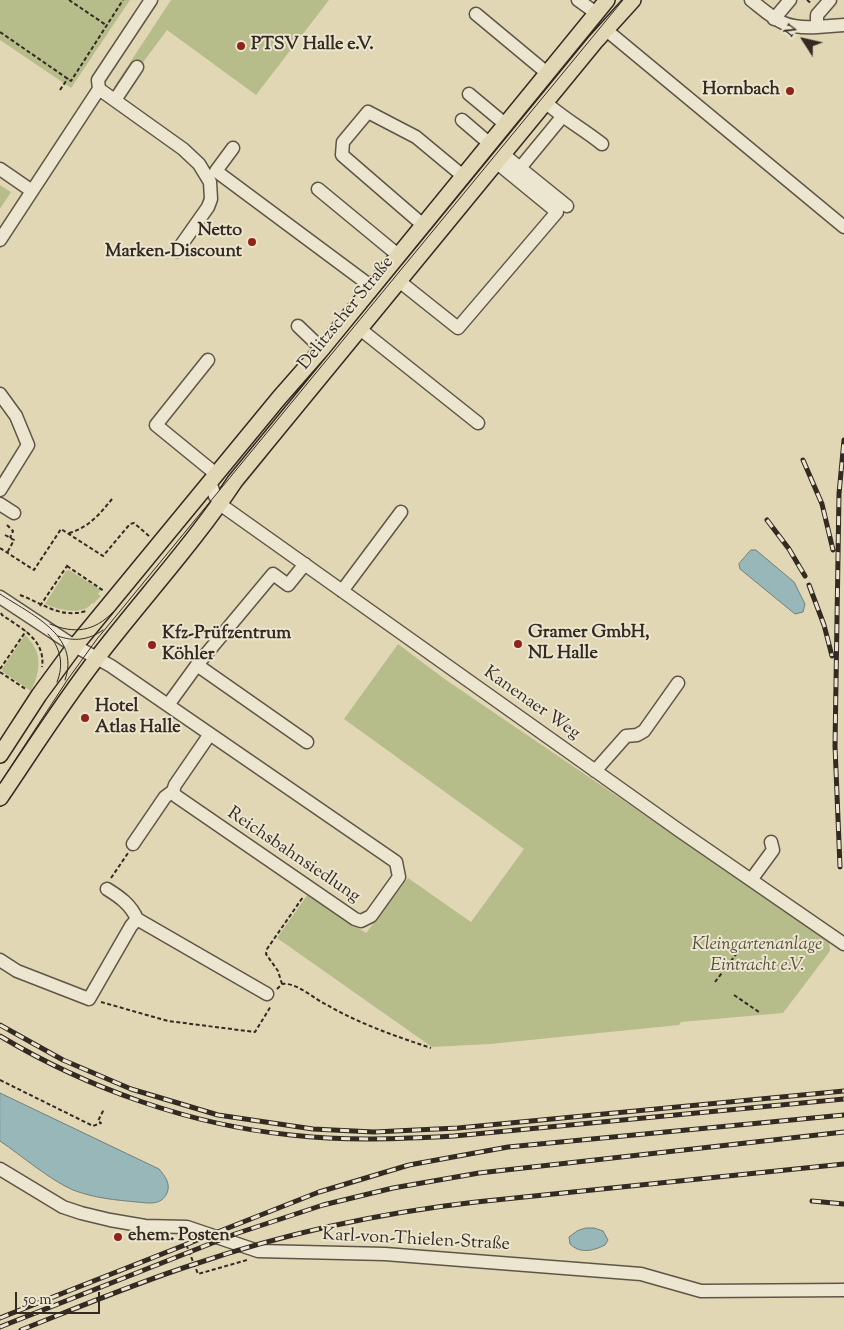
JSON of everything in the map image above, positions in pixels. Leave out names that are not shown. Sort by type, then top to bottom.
[{"type":"main road","name":"Delitzscher Straße","points":[[0,756],[39,695],[75,646],[322,349],[607,0]]},
{"type":"main road","name":"Delitzscher Straße","points":[[0,798],[59,709],[97,658],[203,528],[235,481],[605,29],[633,0]]},
{"type":"street","points":[[0,240],[99,89],[98,80],[150,0]]},
{"type":"street","points":[[578,0],[596,14]]},
{"type":"street","points":[[751,0],[781,24],[791,27],[844,25]]},
{"type":"street","points":[[774,19],[790,0]]},
{"type":"street","points":[[817,27],[817,15],[830,0]]},
{"type":"street","points":[[476,14],[547,73]]},
{"type":"street","points":[[605,29],[844,227]]},
{"type":"street","points":[[117,99],[137,67]]},
{"type":"street","points":[[99,89],[117,99],[187,147]]},
{"type":"street","points":[[469,94],[506,124]]},
{"type":"street","points":[[117,99],[183,149],[199,164],[210,182],[211,199],[208,207],[177,252]]},
{"type":"street","points":[[545,102],[562,117],[602,144]]},
{"type":"street","points":[[423,225],[342,155],[343,142],[368,112],[416,137],[463,176]]},
{"type":"street","points":[[520,168],[562,117]]},
{"type":"street","points":[[462,120],[490,144]]},
{"type":"street","points":[[233,148],[216,171],[372,287]]},
{"type":"street","points":[[500,158],[520,168],[567,206]]},
{"type":"street","points":[[398,281],[458,328],[557,212],[500,158]]},
{"type":"street","points":[[0,169],[32,191]]},
{"type":"street","points":[[318,189],[398,255]]},
{"type":"street","points":[[298,326],[322,349]]},
{"type":"street","points":[[360,329],[478,423]]},
{"type":"street","points":[[208,360],[156,426],[213,478]]},
{"type":"street","points":[[0,394],[16,416],[28,445],[0,490]]},
{"type":"street","name":"Kanenaer Weg","points":[[213,478],[215,496],[220,503],[595,770],[844,944]]},
{"type":"street","points":[[0,504],[14,513]]},
{"type":"street","points":[[342,591],[401,512]]},
{"type":"street","points":[[168,705],[197,665],[273,574],[288,585],[305,564]]},
{"type":"street","points":[[0,597],[75,646],[97,658],[210,734],[175,785],[173,791],[165,797],[133,844]]},
{"type":"street","points":[[197,665],[307,742]]},
{"type":"street","points":[[595,770],[626,736],[637,735],[644,731],[678,683]]},
{"type":"street","name":"Reichsbahnsiedlung","points":[[173,791],[176,796],[355,919],[361,921],[371,916],[399,876],[396,862],[210,734]]},
{"type":"street","points":[[751,880],[773,850],[771,842]]},
{"type":"street","points":[[107,888],[122,898],[134,910],[138,919],[267,994]]},
{"type":"street","points":[[0,960],[17,971],[89,999],[131,926],[138,919]]},
{"type":"street","name":"Karl-von-Thielen-Straße","points":[[0,1170],[64,1207],[81,1213],[145,1226],[187,1227],[237,1245],[268,1252],[385,1254],[641,1274],[701,1291],[844,1290]]},
{"type":"path","points":[[69,0],[107,25]]},
{"type":"path","points":[[0,32],[71,81],[123,0]]},
{"type":"path","points":[[60,90],[68,78]]},
{"type":"path","points":[[68,534],[82,528],[96,518],[112,499]]},
{"type":"path","points":[[0,548],[34,570],[61,529],[103,556],[130,524],[134,523],[152,538]]},
{"type":"path","points":[[7,525],[13,531],[10,538]]},
{"type":"path","points":[[5,534],[14,540],[7,553]]},
{"type":"path","points":[[40,606],[69,563]]},
{"type":"path","points":[[67,566],[108,593]]},
{"type":"path","points":[[22,595],[40,606],[56,611],[71,614],[91,609]]},
{"type":"path","points":[[2,616],[26,631],[36,641],[41,650],[42,672]]},
{"type":"path","points":[[26,631],[0,671],[33,694]]},
{"type":"path","points":[[107,888],[106,886],[133,844]]},
{"type":"path","points":[[282,984],[278,971],[266,954],[267,948],[309,889]]},
{"type":"path","points":[[716,982],[747,940]]},
{"type":"path","points":[[89,999],[168,1021],[255,1032],[271,1007],[272,1002],[267,994],[274,992],[282,984]]},
{"type":"path","points":[[282,984],[294,986],[328,1006],[379,1030],[431,1048]]},
{"type":"path","points":[[734,995],[759,1012]]},
{"type":"path","points":[[0,1080],[93,1126],[100,1123],[98,1121],[104,1109]]},
{"type":"path","points":[[183,1235],[198,1274],[246,1260],[254,1260]]},
{"type":"green space","points":[[0,0],[130,0],[71,88],[0,40]]},
{"type":"green space","name":"PTSV Halle e.V.","points":[[171,0],[329,0],[256,95],[167,30],[121,92],[114,87]]},
{"type":"green space","points":[[0,185],[11,192],[0,209]]},
{"type":"green space","points":[[265,456],[267,457],[235,496],[238,489]]},
{"type":"green space","points":[[69,570],[101,590],[98,594],[101,596],[93,604],[77,611],[63,610],[45,604],[66,571]]},
{"type":"green space","points":[[25,635],[35,648],[38,661],[37,676],[31,691],[3,672],[2,669]]},
{"type":"green space","name":"Kleingartenanlage Eintracht e.V.","points":[[398,644],[446,680],[829,940],[830,951],[783,1013],[681,1022],[679,1025],[490,1044],[432,1047],[277,938],[308,894],[366,933],[408,878],[471,922],[524,849],[344,719]]},
{"type":"water","points":[[751,550],[756,550],[794,582],[805,604],[803,612],[795,614],[740,569],[739,564]]},
{"type":"water","points":[[0,1093],[159,1169],[168,1183],[167,1193],[158,1202],[150,1203],[89,1195],[64,1186],[0,1141]]},
{"type":"water","points":[[586,1228],[603,1231],[608,1240],[605,1245],[596,1249],[582,1250],[570,1244],[569,1237],[577,1231]]},
{"type":"tram line","points":[[0,783],[68,679],[97,639],[623,0]]},
{"type":"tram line","points":[[0,594],[38,618],[59,638],[66,650],[68,664],[65,680]]},
{"type":"tram line","points":[[50,624],[67,629],[83,629],[99,624],[113,612]]},
{"type":"tram line","points":[[58,636],[81,639],[103,630]]},
{"type":"tram line","points":[[48,634],[56,645],[60,657],[61,663],[57,682]]},
{"type":"railway","points":[[840,867],[835,746],[839,494],[844,440]]},
{"type":"railway","points":[[803,460],[822,504],[833,550]]},
{"type":"railway","points":[[767,520],[789,549],[805,576]]},
{"type":"railway","points":[[809,585],[824,625],[832,656]]},
{"type":"railway","points":[[0,1025],[63,1060],[131,1089],[218,1115],[313,1129],[374,1132],[458,1128],[844,1091]]},
{"type":"railway","points":[[0,1036],[68,1072],[140,1101],[215,1123],[311,1137],[372,1139],[454,1136],[844,1099]]},
{"type":"railway","points":[[0,1318],[319,1192],[409,1165],[508,1147],[844,1115]]},
{"type":"railway","points":[[0,1327],[235,1234],[323,1205],[393,1188],[479,1173],[844,1132]]},
{"type":"railway","points":[[21,1330],[173,1271],[264,1243],[369,1218],[476,1202],[844,1164]]},
{"type":"railway","points":[[812,1201],[844,1204]]},
{"type":"place","name":"PTSV Halle e.V.","points":[[241,46]]},
{"type":"place","name":"Hornbach","points":[[790,91]]},
{"type":"place","name":"Netto Marken-Discount","points":[[252,242]]},
{"type":"place","name":"Gramer GmbH, NL Halle","points":[[518,644]]},
{"type":"place","name":"Kfz-Prüfzentrum Köhler","points":[[152,645]]},
{"type":"place","name":"Hotel Atlas Halle","points":[[85,718]]},
{"type":"place","name":"ehem. Posten","points":[[118,1237]]}]
